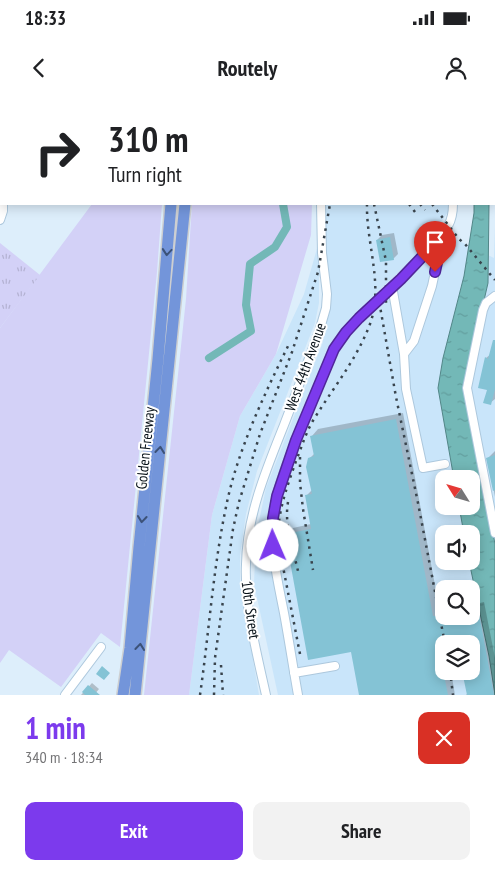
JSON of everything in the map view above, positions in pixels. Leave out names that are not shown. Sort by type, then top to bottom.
[{"type":"highway","name":"Golden Freeway","points":[[124,695],[158,359],[171,205]]},
{"type":"highway","name":"Golden Freeway","points":[[135,695],[185,205]]},
{"type":"highway","points":[[116,695],[130,648]]},
{"type":"street","points":[[0,220],[3,205]]},
{"type":"street","name":"West 44th Avenue","points":[[250,524],[263,478],[319,332],[326,308],[327,294],[322,253],[320,205]]},
{"type":"street","points":[[298,695],[273,546],[273,518],[277,496],[296,440],[334,349],[346,332],[438,240],[449,224],[453,205]]},
{"type":"street","points":[[404,354],[414,341],[432,286],[438,258],[438,240]]},
{"type":"street","points":[[392,286],[404,354],[406,389],[423,468],[445,464]]},
{"type":"street","points":[[495,296],[486,303],[483,310],[467,388],[495,533]]},
{"type":"street","name":"10th Street","points":[[250,524],[246,582],[249,609],[266,695]]},
{"type":"street","points":[[65,695],[101,647]]},
{"type":"street","points":[[294,673],[335,666]]},
{"type":"shaded area","points":[[322,205],[448,205],[448,212],[420,253],[376,293],[451,237],[494,258],[495,227],[495,695],[278,695],[254,584],[256,535],[266,488],[323,342],[325,259],[319,278],[319,303],[315,323],[257,471],[246,514],[240,555],[240,582],[259,695],[189,695],[212,515],[240,416],[276,354],[304,294],[322,231]]},
{"type":"green space","points":[[91,205],[162,205],[120,647],[101,633],[61,687],[9,650],[0,663],[0,328]]},
{"type":"green space","points":[[192,205],[312,205],[311,235],[276,354],[240,416],[212,515],[189,695],[144,695],[186,299]]},
{"type":"green space","points":[[0,243],[40,275],[0,328]]},
{"type":"water","points":[[474,205],[489,205],[488,283],[465,383],[495,544],[495,695],[480,613],[480,580],[473,580],[471,570],[480,570],[480,525],[462,525],[461,515],[480,515],[480,470],[452,470],[438,388],[443,358],[464,276]]},
{"type":"building","points":[[390,237],[394,260],[380,262],[376,240]]},
{"type":"building","points":[[493,340],[495,340],[495,389],[491,405],[483,403],[487,390],[478,388],[485,357],[488,359]]},
{"type":"building","points":[[396,419],[433,616],[435,616],[435,625],[480,625],[480,619],[494,695],[467,695],[464,680],[480,680],[480,635],[435,635],[435,680],[445,680],[448,695],[359,695],[351,652],[308,660],[285,534],[311,529],[305,495],[312,494],[306,467],[308,458],[314,456],[310,436]]},
{"type":"building","points":[[495,455],[495,490],[493,491],[486,458]]},
{"type":"building","points":[[102,666],[110,673],[104,680],[96,674]]},
{"type":"building","points":[[88,685],[100,695],[85,695],[82,692]]},
{"type":"waterway","points":[[209,358],[251,331],[246,305],[250,264],[275,247],[287,227],[283,205]]},
{"type":"railway","points":[[214,695],[215,658],[233,529],[239,502],[260,434],[292,352],[318,272],[330,205]]},
{"type":"railway","points":[[300,654],[278,541],[279,520],[289,481],[309,429],[352,361],[370,324],[374,309],[375,279],[367,219],[367,205]]},
{"type":"railway","points":[[374,205],[386,261],[386,307]]},
{"type":"railway","points":[[410,205],[415,212]]},
{"type":"railway","points":[[421,205],[425,210]]},
{"type":"railway","points":[[433,205],[459,239],[495,280]]},
{"type":"railway","points":[[378,295],[396,397],[443,635]]},
{"type":"railway","points":[[200,695],[218,554],[231,486],[244,444],[290,342]]},
{"type":"railway","points":[[300,457],[300,483],[313,570]]},
{"type":"railway","points":[[288,502],[288,528],[298,571]]},
{"type":"railway","points":[[221,665],[223,695]]},
{"type":"railway","points":[[451,680],[453,695]]},
{"type":"route","points":[[273,546],[273,518],[284,472],[334,349],[359,318],[401,279],[438,240],[438,258],[435,272]]}]
